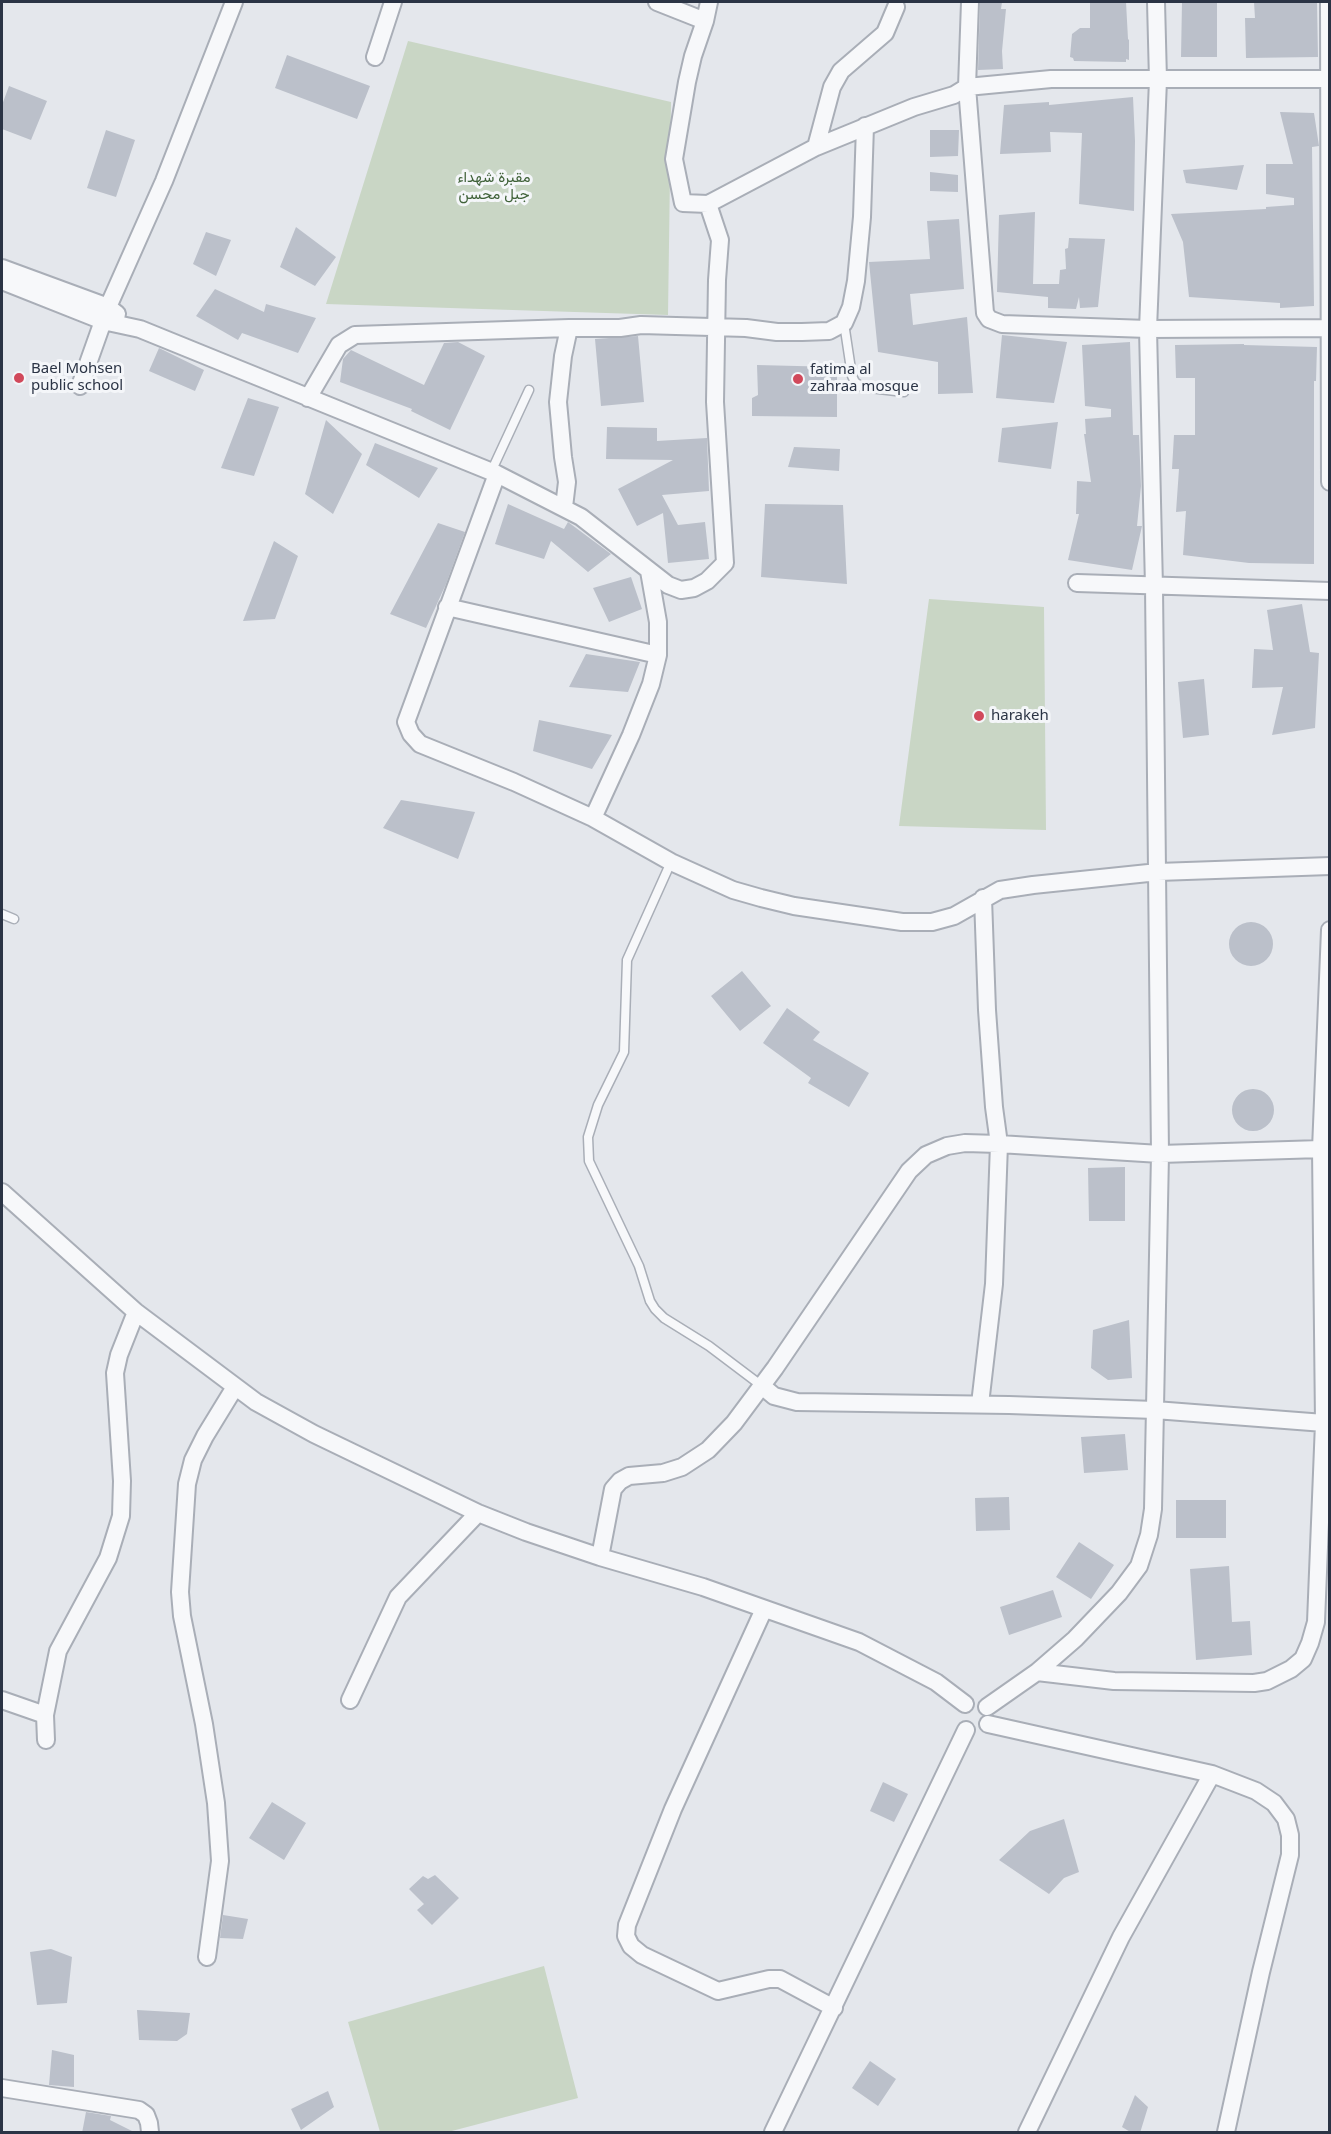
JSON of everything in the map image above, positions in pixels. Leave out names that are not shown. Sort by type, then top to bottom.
[{"type":"street","points":[[80,386],[105,314],[164,181],[234,2]]},
{"type":"street","points":[[375,57],[393,2]]},
{"type":"street","points":[[657,2],[705,21]]},
{"type":"street","points":[[709,2],[687,82],[675,159],[683,203],[708,204],[816,147],[914,107],[954,95],[967,87],[1052,79],[1329,79]]},
{"type":"street","points":[[970,2],[967,87],[985,313],[989,319],[1002,324],[1148,329],[1329,328]]},
{"type":"street","points":[[987,1707],[1037,1672],[1075,1639],[1119,1593],[1139,1566],[1149,1535],[1153,1509],[1160,1154],[1154,587],[1148,329],[1158,80],[1156,2]]},
{"type":"street","points":[[1329,2],[1329,482]]},
{"type":"street","points":[[816,147],[832,87],[841,71],[885,33],[896,7]]},
{"type":"street","points":[[308,398],[339,345],[355,335],[641,326],[746,328],[802,332],[829,330],[844,323],[851,307],[856,281],[862,217],[865,126]]},
{"type":"street","points":[[2,268],[140,329],[494,473],[564,507],[607,535],[668,585],[681,590],[694,588],[708,581],[725,562],[715,402],[720,240],[708,204]]},
{"type":"street","points":[[2,280],[105,314]]},
{"type":"street","points":[[564,507],[567,482],[558,402],[563,356],[569,328]]},
{"type":"street","points":[[494,473],[405,722],[411,734],[420,744],[514,782],[592,818],[671,862],[733,890],[794,906],[902,922],[932,922],[954,916],[983,898],[1000,890],[1015,887],[1158,872],[1329,866]]},
{"type":"street","points":[[592,818],[632,735],[651,684],[658,656],[658,622],[649,571]]},
{"type":"street","points":[[1077,583],[1329,591]]},
{"type":"street","points":[[447,607],[658,656]]},
{"type":"street","points":[[980,1404],[994,1284],[999,1144],[989,1031],[983,898]]},
{"type":"street","points":[[1037,1672],[1114,1681],[1254,1683],[1279,1676],[1303,1659],[1310,1643],[1316,1622],[1324,1423],[1321,1149],[1329,930]]},
{"type":"street","points":[[600,1557],[613,1489],[629,1476],[663,1473],[682,1467],[708,1450],[734,1423],[762,1386],[909,1171],[926,1155],[947,1146],[964,1143],[1160,1154],[1321,1149]]},
{"type":"street","points":[[2,1192],[136,1312],[256,1402],[314,1434],[478,1513],[600,1557],[703,1587],[859,1642],[936,1682],[964,1704]]},
{"type":"street","points":[[45,1740],[45,1715],[58,1652],[108,1558],[121,1516],[122,1481],[115,1373],[119,1355],[136,1312]]},
{"type":"street","points":[[762,1386],[774,1395],[797,1402],[980,1404],[1155,1410],[1324,1423]]},
{"type":"street","points":[[207,1957],[220,1861],[216,1803],[182,1616],[181,1554],[187,1484],[193,1460],[235,1387]]},
{"type":"street","points":[[350,1700],[398,1597],[478,1513]]},
{"type":"street","points":[[764,1609],[673,1809],[627,1925],[626,1936],[631,1946],[642,1954],[718,1990],[769,1979],[780,1979],[834,2008]]},
{"type":"street","points":[[2,1700],[45,1715]]},
{"type":"street","points":[[976,1701],[987,1707],[988,1724],[979,1732],[966,1730],[959,1721],[964,1704],[976,1701]]},
{"type":"street","points":[[988,1724],[1212,1774],[1256,1791],[1274,1803],[1286,1819],[1290,1835],[1290,1855],[1259,1982],[1227,2133]]},
{"type":"street","points":[[773,2133],[966,1730]]},
{"type":"street","points":[[1027,2133],[1121,1938],[1212,1774]]},
{"type":"street","points":[[2,2088],[139,2110],[146,2115],[150,2133]]},
{"type":"lane","points":[[844,323],[852,376],[855,382],[862,387],[904,392]]},
{"type":"lane","points":[[494,473],[529,390]]},
{"type":"lane","points":[[671,862],[627,960],[624,1053],[598,1105],[588,1137],[589,1161],[639,1266],[650,1301],[656,1309],[664,1318],[709,1346],[762,1386]]},
{"type":"lane","points":[[2,914],[14,920]]},
{"type":"green space","name":"مقبرة شهداء جبل محسن","points":[[408,41],[671,102],[668,315],[326,304]]},
{"type":"green space","name":"harakeh","points":[[929,599],[1044,607],[1046,830],[899,826]]},
{"type":"green space","points":[[544,1966],[578,2098],[448,2132],[380,2132],[348,2022]]},
{"type":"building","points":[[980,2],[1002,2],[1001,9],[1006,9],[1002,51],[1003,69],[978,70]]},
{"type":"building","points":[[1090,2],[1126,2],[1129,60],[1126,59],[1126,62],[1074,61],[1070,57],[1072,34],[1080,28],[1090,28]]},
{"type":"building","points":[[1182,2],[1217,2],[1217,57],[1181,57]]},
{"type":"building","points":[[1254,2],[1317,2],[1318,57],[1246,58],[1245,18],[1255,18]]},
{"type":"building","points":[[287,55],[370,86],[357,119],[275,88]]},
{"type":"building","points":[[9,86],[47,101],[31,140],[2,129],[2,105]]},
{"type":"building","points":[[1133,97],[1134,211],[1079,204],[1082,133],[1050,132],[1051,152],[1000,154],[1004,105],[1049,102],[1049,105]]},
{"type":"building","points":[[1280,112],[1314,113],[1319,146],[1312,147],[1314,306],[1280,308],[1280,303],[1189,297],[1183,242],[1171,214],[1266,209],[1266,207],[1294,205],[1294,198],[1266,194],[1266,164],[1293,164]]},
{"type":"building","points":[[106,130],[135,140],[116,197],[87,188]]},
{"type":"building","points":[[930,130],[959,130],[958,156],[930,157]]},
{"type":"building","points":[[1244,165],[1237,190],[1186,183],[1183,170]]},
{"type":"building","points":[[930,172],[958,175],[958,192],[930,191]]},
{"type":"building","points":[[1035,212],[1033,284],[1059,284],[1060,270],[1066,269],[1065,249],[1068,248],[1069,238],[1105,239],[1098,307],[1080,308],[1079,297],[1076,309],[1048,308],[1048,297],[997,292],[999,215]]},
{"type":"building","points":[[959,219],[964,289],[910,294],[913,325],[967,317],[973,393],[938,394],[938,362],[878,352],[869,262],[930,259],[927,221]]},
{"type":"building","points":[[296,227],[336,257],[315,286],[280,267]]},
{"type":"building","points":[[206,232],[231,240],[216,276],[193,264]]},
{"type":"building","points":[[215,289],[264,312],[266,304],[316,318],[298,353],[242,333],[238,340],[196,316]]},
{"type":"building","points":[[1002,335],[1067,342],[1054,403],[996,398]]},
{"type":"building","points":[[638,336],[644,402],[601,406],[595,339]]},
{"type":"building","points":[[458,342],[485,356],[450,430],[411,411],[412,409],[340,382],[343,359],[351,350],[424,385],[444,343]]},
{"type":"building","points":[[1130,342],[1133,435],[1139,435],[1141,486],[1137,526],[1142,526],[1132,570],[1068,560],[1079,514],[1076,514],[1077,481],[1091,482],[1084,434],[1086,434],[1085,419],[1111,417],[1111,409],[1085,406],[1082,345]]},
{"type":"building","points":[[1244,344],[1317,347],[1316,381],[1314,381],[1314,564],[1249,563],[1183,555],[1186,511],[1176,512],[1179,469],[1172,469],[1174,435],[1195,435],[1195,378],[1176,378],[1175,345]]},
{"type":"building","points":[[159,348],[204,370],[195,391],[149,371]]},
{"type":"building","name":"fatima al zahraa mosque","points":[[757,365],[837,367],[837,417],[752,416],[752,398],[758,395]]},
{"type":"building","points":[[248,398],[279,407],[254,476],[221,468]]},
{"type":"building","points":[[326,420],[362,454],[333,514],[305,494]]},
{"type":"building","points":[[1058,422],[1051,469],[998,462],[1002,428]]},
{"type":"building","points":[[607,427],[657,428],[657,441],[707,438],[709,491],[662,495],[678,525],[705,522],[709,559],[668,563],[663,513],[637,526],[618,489],[673,460],[606,459]]},
{"type":"building","points":[[375,443],[438,468],[419,498],[366,465]]},
{"type":"building","points":[[794,447],[840,449],[839,471],[788,467]]},
{"type":"building","points":[[508,504],[564,529],[568,522],[611,554],[588,572],[551,541],[544,559],[495,544]]},
{"type":"building","points":[[765,504],[843,505],[847,584],[761,577]]},
{"type":"building","points":[[438,523],[465,532],[446,584],[426,628],[390,614]]},
{"type":"building","points":[[274,541],[298,556],[275,619],[243,621]]},
{"type":"building","points":[[631,577],[642,609],[609,622],[593,588]]},
{"type":"building","points":[[1302,604],[1310,652],[1319,653],[1315,728],[1272,735],[1283,687],[1252,688],[1254,649],[1273,650],[1267,610]]},
{"type":"building","points":[[586,654],[640,662],[628,692],[569,687]]},
{"type":"building","points":[[1204,679],[1209,735],[1183,738],[1178,682]]},
{"type":"building","points":[[539,720],[612,735],[592,769],[533,751]]},
{"type":"building","points":[[401,800],[475,812],[458,859],[383,828]]},
{"type":"building","points":[[1251,922],[1260,923],[1267,928],[1272,935],[1272,953],[1267,960],[1260,965],[1251,966],[1242,965],[1235,960],[1230,953],[1229,944],[1230,935],[1235,928],[1242,923]]},
{"type":"building","points":[[742,971],[771,1006],[740,1031],[711,996]]},
{"type":"building","points":[[787,1008],[820,1032],[813,1040],[869,1073],[849,1107],[808,1083],[811,1078],[763,1043]]},
{"type":"building","points":[[1253,1089],[1268,1095],[1274,1110],[1268,1125],[1253,1131],[1238,1125],[1232,1110],[1238,1095]]},
{"type":"building","points":[[1125,1167],[1125,1221],[1089,1221],[1088,1168]]},
{"type":"building","points":[[1129,1320],[1132,1378],[1108,1380],[1091,1368],[1093,1330]]},
{"type":"building","points":[[1125,1434],[1128,1470],[1084,1473],[1081,1437]]},
{"type":"building","points":[[1009,1497],[1010,1530],[976,1531],[975,1498]]},
{"type":"building","points":[[1176,1500],[1226,1500],[1226,1538],[1176,1538]]},
{"type":"building","points":[[1079,1542],[1114,1565],[1091,1599],[1056,1577]]},
{"type":"building","points":[[1229,1566],[1232,1622],[1250,1621],[1252,1655],[1196,1660],[1190,1569]]},
{"type":"building","points":[[1053,1590],[1062,1617],[1009,1635],[1000,1607]]},
{"type":"building","points":[[883,1782],[908,1794],[894,1822],[870,1811]]},
{"type":"building","points":[[272,1802],[306,1823],[284,1860],[249,1838]]},
{"type":"building","points":[[1064,1819],[1079,1872],[1064,1878],[1049,1894],[999,1860],[1030,1831]]},
{"type":"building","points":[[435,1875],[459,1898],[432,1925],[417,1910],[424,1904],[409,1889],[423,1876],[428,1879]]},
{"type":"building","points":[[223,1915],[248,1919],[243,1939],[220,1938]]},
{"type":"building","points":[[51,1949],[72,1957],[67,2003],[37,2005],[30,1952]]},
{"type":"building","points":[[137,2010],[190,2013],[187,2034],[177,2041],[139,2040]]},
{"type":"building","points":[[52,2050],[74,2055],[74,2087],[49,2085]]},
{"type":"building","points":[[870,2061],[896,2079],[878,2106],[852,2088]]},
{"type":"building","points":[[328,2091],[334,2107],[301,2130],[291,2109]]},
{"type":"building","points":[[1135,2095],[1148,2107],[1140,2133],[1132,2133],[1122,2127]]},
{"type":"building","points":[[86,2112],[111,2116],[110,2120],[136,2133],[82,2133]]},
{"type":"place","name":"Bael Mohsen public school","points":[[19,378]]},
{"type":"place","name":"fatima al zahraa mosque","points":[[798,379]]},
{"type":"place","name":"harakeh","points":[[979,716]]}]
